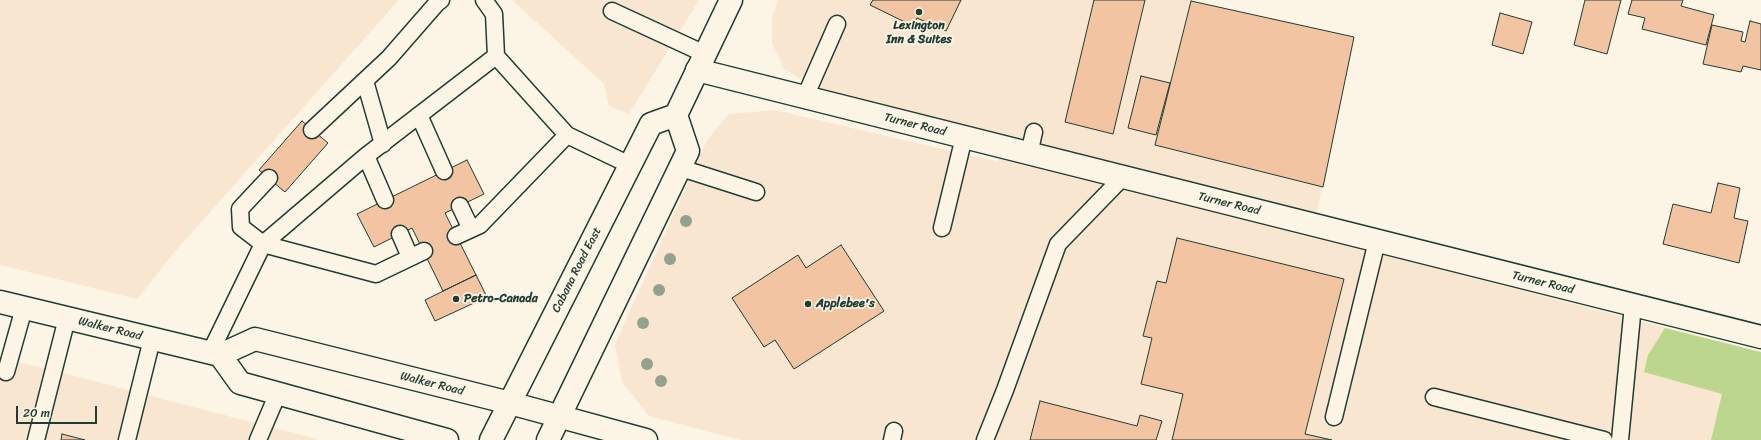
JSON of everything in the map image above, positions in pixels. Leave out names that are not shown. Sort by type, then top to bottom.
[{"type":"main road","points":[[548,440],[688,151],[676,115],[731,0]]},
{"type":"main road","name":"Turner Road","points":[[701,62],[805,97],[1761,337]]},
{"type":"main road","name":"Cabana Road East","points":[[491,440],[651,124],[676,115]]},
{"type":"main road","name":"Walker Road","points":[[0,302],[215,354],[255,339],[510,403],[646,440]]},
{"type":"main road","points":[[215,354],[240,383],[448,440]]},
{"type":"lane","points":[[312,130],[389,58],[441,0]]},
{"type":"lane","points":[[484,0],[494,14],[496,56],[567,134],[630,165]]},
{"type":"lane","points":[[612,11],[701,62]]},
{"type":"lane","points":[[805,97],[837,24]]},
{"type":"lane","points":[[215,354],[263,244],[366,156],[496,56]]},
{"type":"lane","points":[[365,81],[383,144]]},
{"type":"lane","points":[[419,115],[444,171]]},
{"type":"lane","points":[[1029,154],[1034,132]]},
{"type":"lane","points":[[456,236],[480,225],[567,134]]},
{"type":"lane","points":[[942,228],[964,137]]},
{"type":"lane","points":[[366,156],[385,200]]},
{"type":"lane","points":[[680,168],[756,192]]},
{"type":"lane","points":[[985,440],[1005,390],[1058,244],[1123,177]]},
{"type":"lane","points":[[269,178],[240,209],[241,227],[263,244],[376,274],[417,254],[400,234]]},
{"type":"lane","points":[[460,206],[471,229]]},
{"type":"lane","points":[[1334,416],[1377,241]]},
{"type":"lane","points":[[1620,440],[1633,305]]},
{"type":"lane","points":[[6,372],[24,308]]},
{"type":"lane","points":[[36,440],[68,318]]},
{"type":"lane","points":[[126,440],[152,339]]},
{"type":"lane","points":[[258,440],[278,393]]},
{"type":"lane","points":[[1434,397],[1604,440]]},
{"type":"shaded area","points":[[0,0],[399,0],[178,248],[137,299],[0,265]]},
{"type":"shaded area","points":[[512,0],[699,0],[629,114],[609,106],[604,84]]},
{"type":"shaded area","points":[[778,0],[1187,0],[1354,37],[1316,216],[1433,242],[1438,269],[1737,346],[1711,440],[741,440],[649,416],[622,382],[615,344],[707,140],[729,114],[775,110],[998,162],[1001,136],[811,87],[784,68],[772,44],[772,17]]},
{"type":"shaded area","points":[[0,358],[63,373],[320,440],[0,440]]},
{"type":"green space","points":[[1665,328],[1761,352],[1761,440],[1711,440],[1722,394],[1644,372],[1648,355]]},
{"type":"building","name":"Lexington Inn & Suites","points":[[873,0],[961,0],[946,31],[917,18],[913,26],[870,5]]},
{"type":"building","points":[[1094,0],[1145,0],[1113,134],[1065,122]]},
{"type":"building","points":[[1585,0],[1621,0],[1607,54],[1574,45]]},
{"type":"building","points":[[1632,0],[1683,0],[1681,6],[1714,15],[1706,45],[1642,29],[1645,18],[1628,14]]},
{"type":"building","points":[[1191,1],[1354,37],[1323,187],[1155,145]]},
{"type":"building","points":[[1500,13],[1532,22],[1523,54],[1492,45]]},
{"type":"building","points":[[1750,21],[1761,24],[1761,70],[1743,66],[1741,72],[1703,64],[1712,25],[1743,32],[1741,41],[1745,42]]},
{"type":"building","points":[[1141,76],[1170,83],[1156,135],[1128,128]]},
{"type":"building","points":[[302,121],[328,143],[285,192],[259,170]]},
{"type":"building","points":[[467,160],[484,194],[445,213],[476,275],[443,291],[412,228],[374,247],[357,214]]},
{"type":"building","points":[[1718,183],[1740,188],[1734,218],[1748,221],[1739,263],[1663,244],[1673,204],[1711,213]]},
{"type":"building","points":[[1177,238],[1344,279],[1305,434],[1332,440],[1172,440],[1183,394],[1141,384],[1152,338],[1143,336],[1157,281],[1166,283]]},
{"type":"building","name":"Applebee's","points":[[841,245],[884,311],[794,369],[775,340],[764,347],[732,298],[798,255],[806,268]]},
{"type":"building","name":"Petro-Canada","points":[[476,275],[487,297],[435,321],[425,300]]},
{"type":"building","points":[[1040,401],[1137,426],[1140,415],[1162,421],[1156,440],[1030,440]]},
{"type":"building","points":[[62,434],[85,440],[61,440]]},
{"type":"place","name":"Lexington Inn & Suites","points":[[919,12]]},
{"type":"place","name":"Petro-Canada","points":[[456,299]]},
{"type":"place","name":"Applebee's","points":[[808,304]]}]
